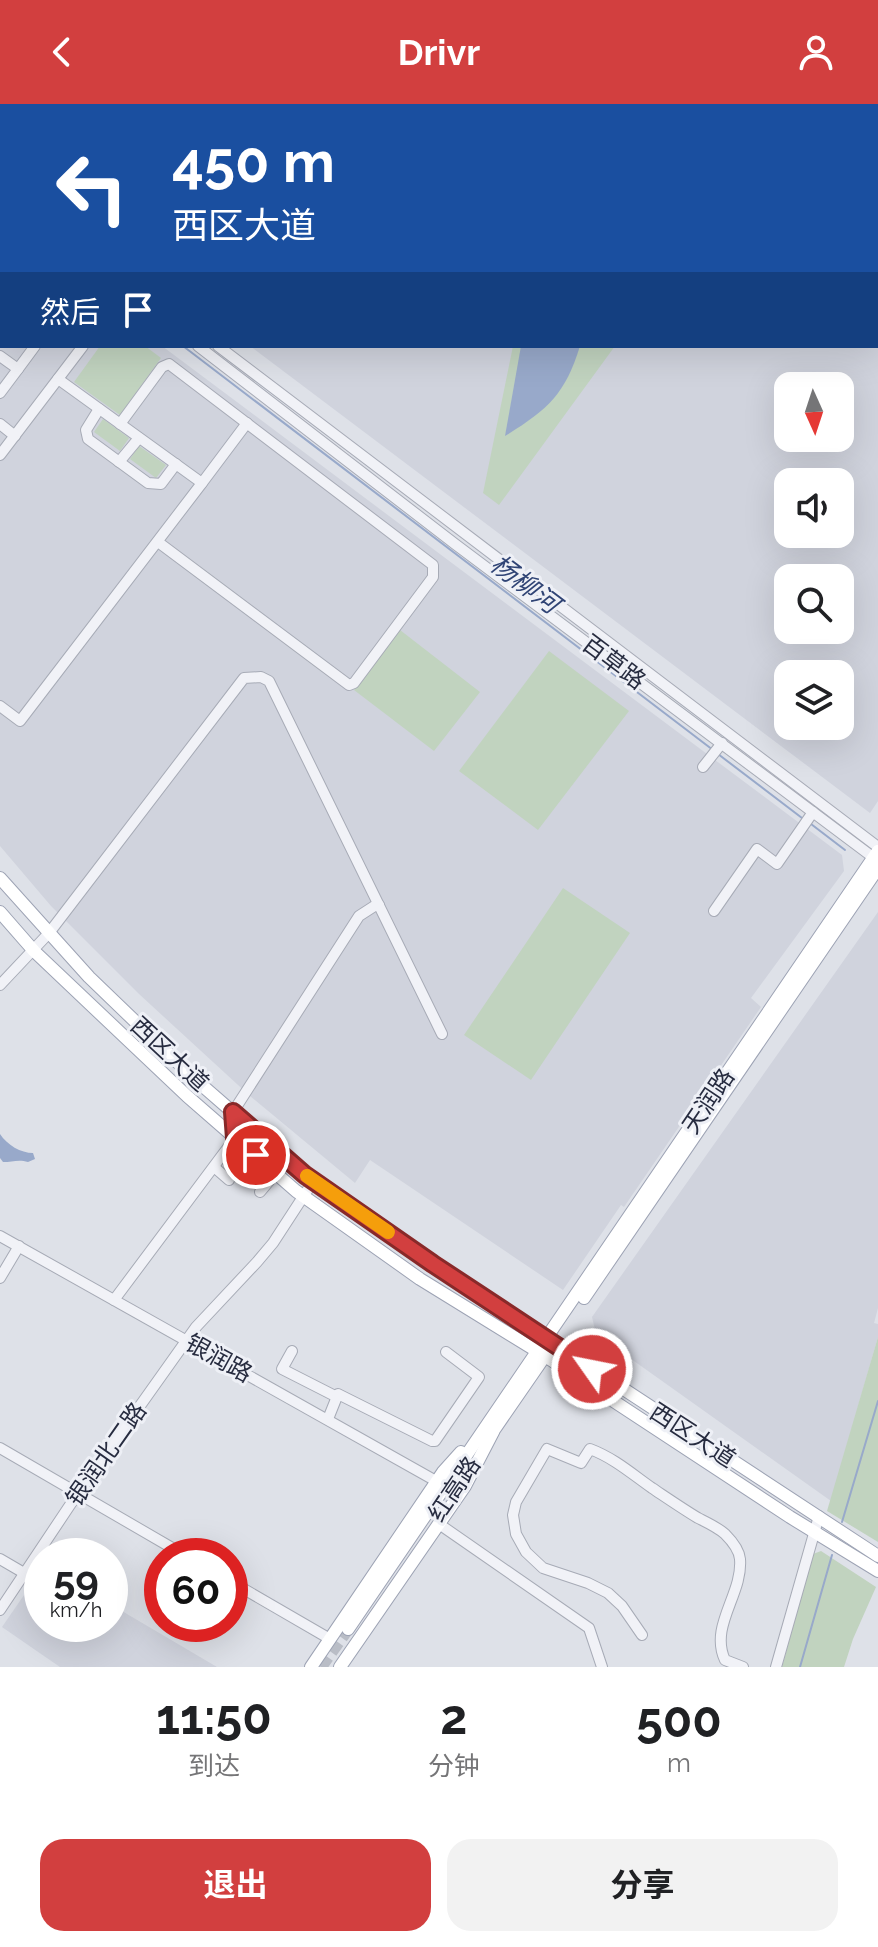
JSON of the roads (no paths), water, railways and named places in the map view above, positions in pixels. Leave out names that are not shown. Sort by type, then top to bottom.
[{"type":"main road","name":"天润路","points":[[550,1341],[877,857]]},
{"type":"main road","name":"西区大道","points":[[0,878],[89,977],[197,1081],[316,1182],[433,1264],[878,1556]]},
{"type":"main road","name":"西区大道","points":[[0,912],[34,951],[187,1096],[306,1198],[420,1279],[878,1571]]},
{"type":"main road","name":"红高路","points":[[351,1632],[550,1341]]},
{"type":"main road","points":[[311,1667],[436,1481],[491,1426]]},
{"type":"main road","points":[[340,1667],[465,1486],[491,1426]]},
{"type":"street","points":[[0,393],[34,348]]},
{"type":"street","points":[[0,455],[81,348]]},
{"type":"street","name":"百草路","points":[[201,348],[717,749],[809,818],[877,857]]},
{"type":"street","name":"百草路","points":[[221,348],[877,857]]},
{"type":"street","points":[[0,356],[18,369]]},
{"type":"street","points":[[120,424],[162,367],[169,364],[433,565],[433,577],[354,683],[349,685],[158,542]]},
{"type":"street","points":[[58,379],[202,483]]},
{"type":"street","points":[[99,409],[86,430],[88,439],[148,483],[161,484],[176,464]]},
{"type":"street","points":[[0,706],[20,721],[247,423]]},
{"type":"street","points":[[0,424],[15,436]]},
{"type":"street","points":[[119,462],[139,438]]},
{"type":"street","points":[[0,985],[49,933],[244,678],[261,677],[269,681],[442,1034]]},
{"type":"street","points":[[703,767],[717,749]]},
{"type":"street","points":[[714,911],[757,849],[777,864],[809,818]]},
{"type":"street","points":[[114,1300],[235,1138],[233,1112],[359,916],[379,905]]},
{"type":"street","points":[[214,1167],[229,1180]]},
{"type":"street","points":[[260,1192],[276,1173]]},
{"type":"street","name":"银润北二路","points":[[48,1538],[196,1327],[273,1243],[316,1182]]},
{"type":"street","name":"银润路","points":[[0,1236],[436,1481]]},
{"type":"street","points":[[0,1278],[19,1246]]},
{"type":"street","points":[[292,1351],[282,1369],[337,1397]]},
{"type":"street","points":[[328,1419],[338,1394],[435,1441],[479,1377],[446,1352]]},
{"type":"street","points":[[0,1448],[155,1538]]},
{"type":"street","points":[[642,1635],[622,1606],[608,1593],[543,1568],[526,1552],[516,1534],[513,1515],[516,1502],[547,1449],[581,1463],[590,1449],[604,1454],[713,1525],[736,1546],[740,1559],[738,1577],[720,1635],[725,1660],[743,1667]]},
{"type":"street","points":[[776,1667],[819,1516]]},
{"type":"street","points":[[439,1524],[589,1628],[602,1667]]},
{"type":"street","points":[[0,1559],[24,1573]]},
{"type":"street","name":"银润北二路","points":[[0,1610],[24,1573]]},
{"type":"street","points":[[248,1591],[330,1639]]},
{"type":"water","points":[[521,348],[579,348],[568,377],[553,400],[505,436]]},
{"type":"water","points":[[0,1134],[15,1148],[33,1153],[35,1159],[3,1162],[0,1158]]},
{"type":"waterway","name":"杨柳河","points":[[186,348],[713,750]]},
{"type":"waterway","name":"杨柳河","points":[[718,754],[802,818]]},
{"type":"waterway","name":"杨柳河","points":[[811,824],[845,850]]},
{"type":"waterway","points":[[842,1522],[878,1401]]},
{"type":"waterway","points":[[800,1667],[832,1555]]},
{"type":"tunnel","points":[[321,1667],[348,1629]]}]
